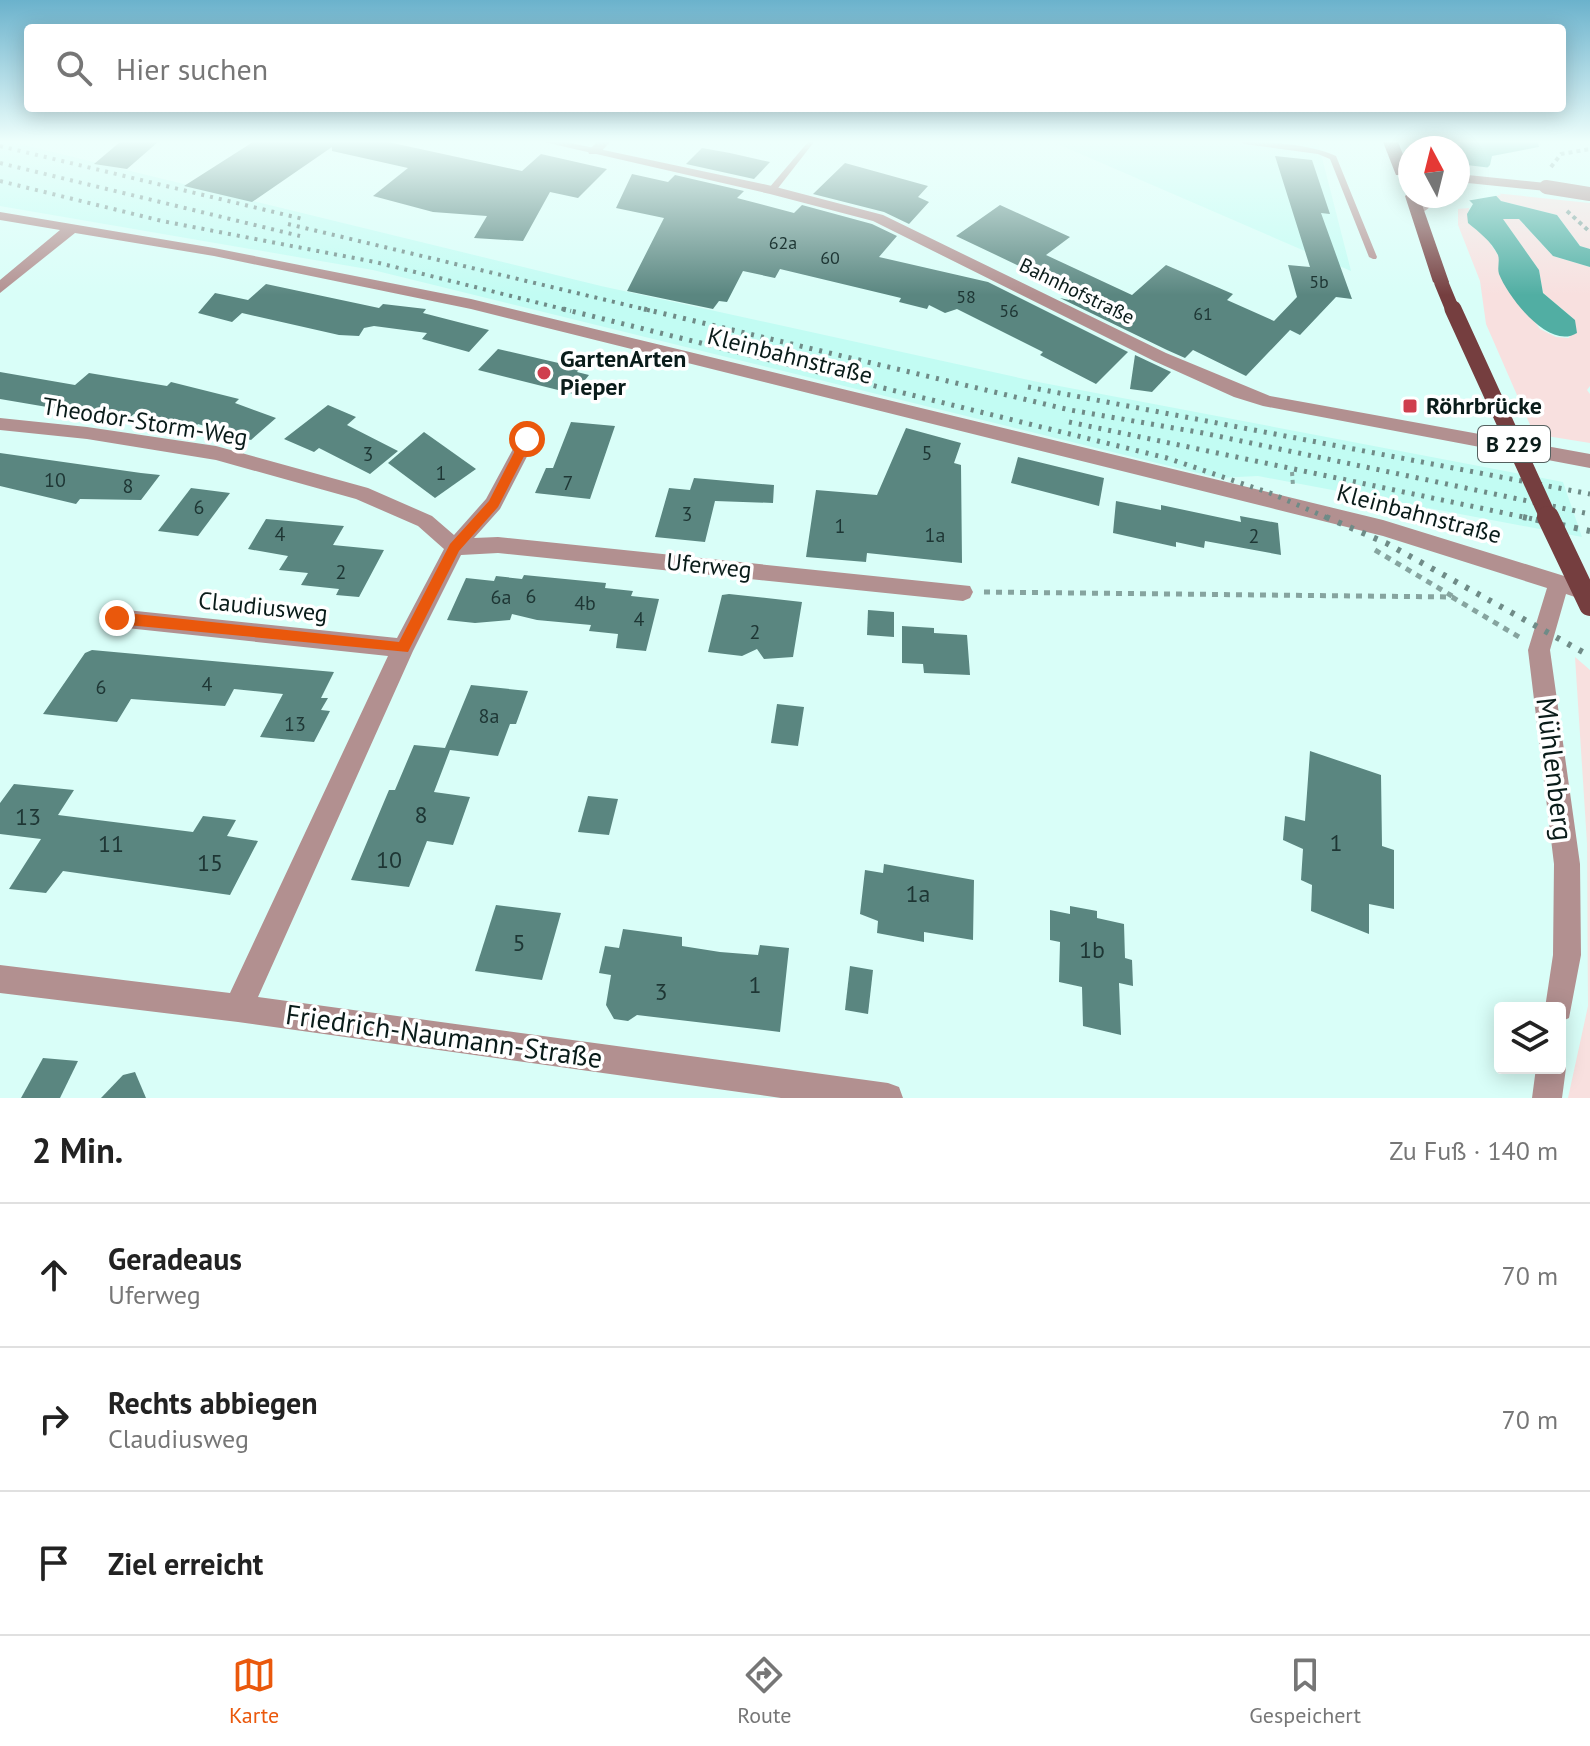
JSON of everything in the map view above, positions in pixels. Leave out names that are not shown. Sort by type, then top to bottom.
[{"type":"main road","name":"B 229","points":[[1416,208],[1462,332],[1590,605]]},
{"type":"street","name":"Bahnhofstraße","points":[[784,193],[878,218],[909,231],[1078,317],[1240,393],[1269,402],[1590,461]]},
{"type":"street","name":"Kleinbahnstraße","points":[[0,216],[345,276],[471,304],[1383,528],[1590,593]]},
{"type":"street","points":[[0,288],[72,228]]},
{"type":"street","name":"Theodor-Storm-Weg","points":[[0,424],[216,453],[361,493],[425,521],[455,547]]},
{"type":"street","points":[[238,1008],[403,648],[455,547],[493,504],[527,439]]},
{"type":"street","name":"Uferweg","points":[[455,547],[498,545],[963,592]]},
{"type":"street","name":"Mühlenberg","points":[[1559,581],[1539,650],[1567,864],[1567,955],[1560,1002]]},
{"type":"street","name":"Claudiusweg","points":[[117,618],[403,648]]},
{"type":"street","name":"Friedrich-Naumann-Straße","points":[[0,979],[238,1008],[888,1098]]},
{"type":"street","points":[[1547,1098],[1550,1074]]},
{"type":"lane","points":[[1347,193],[1373,257]]},
{"type":"path","points":[[1292,472],[1293,486]]},
{"type":"path","points":[[1370,547],[1539,650]]},
{"type":"path","points":[[963,592],[1452,597]]},
{"type":"shaded area","points":[[0,193],[222,193],[601,286],[1038,382],[1563,482],[1582,537],[1258,476],[1218,478],[373,270],[0,206]]},
{"type":"shaded area","points":[[1171,193],[1331,193],[1351,271]]},
{"type":"shaded area","points":[[1494,193],[1590,203],[1590,249],[1580,246],[1557,215],[1501,201]]},
{"type":"shaded area","points":[[1469,208],[1468,223],[1486,237],[1500,258],[1499,272],[1540,329],[1556,337],[1569,338],[1575,320],[1543,293],[1539,270],[1502,218],[1519,219],[1553,256],[1590,267],[1590,386],[1587,390],[1590,394],[1590,443],[1534,434],[1486,324],[1480,281],[1458,225],[1458,209]]},
{"type":"shaded area","points":[[1575,657],[1590,670],[1590,1098],[1568,1098],[1588,1006],[1587,843]]},
{"type":"water","points":[[1470,193],[1494,193],[1501,201],[1557,215],[1580,246],[1590,249],[1590,267],[1553,256],[1519,219],[1503,219],[1539,270],[1543,293],[1575,320],[1577,333],[1566,337],[1554,335],[1520,308],[1499,274],[1499,257],[1468,223],[1467,214],[1473,204]]},
{"type":"pier","points":[[1470,193],[1501,195],[1470,200]]},
{"type":"building","points":[[215,193],[265,193],[252,202]]},
{"type":"building","points":[[376,193],[549,193],[523,241],[474,238],[487,216],[433,212],[373,196]]},
{"type":"building","points":[[556,193],[583,193],[578,198]]},
{"type":"building","points":[[623,193],[742,193],[737,198],[794,213],[802,205],[872,224],[897,236],[879,257],[988,282],[1128,352],[1096,384],[1040,355],[1043,352],[957,309],[945,313],[929,305],[927,309],[899,302],[901,298],[780,269],[775,278],[743,271],[727,302],[719,301],[713,309],[627,291],[664,218],[616,208]]},
{"type":"building","points":[[921,193],[918,197],[929,202],[909,224],[884,212],[813,194]]},
{"type":"building","points":[[1287,193],[1323,193],[1330,214],[1321,213],[1352,299],[1336,297],[1300,335],[1290,330],[1246,376],[1193,350],[1185,358],[1167,350],[1060,298],[1069,300],[1072,291],[956,236],[1000,205],[1070,237],[1046,255],[1132,295],[1166,265],[1233,294],[1227,300],[1274,321],[1297,297],[1288,265],[1310,267]]},
{"type":"building","points":[[266,284],[379,308],[383,304],[426,309],[423,313],[489,330],[469,352],[422,339],[427,333],[374,326],[364,328],[359,336],[339,335],[242,313],[232,322],[198,313],[215,293],[248,300]]},
{"type":"building","name":"GartenArten Pieper","points":[[498,349],[580,368],[577,372],[589,375],[574,394],[478,370]]},
{"type":"building","points":[[1135,355],[1171,372],[1152,392],[1130,389]]},
{"type":"building","points":[[0,372],[75,385],[89,373],[167,386],[171,382],[239,399],[235,403],[276,418],[251,440],[198,424],[193,429],[134,414],[128,419],[75,407],[72,410],[53,408],[0,399]]},
{"type":"building","points":[[328,405],[356,417],[347,425],[398,451],[370,474],[319,448],[314,452],[284,439]]},
{"type":"building","points":[[571,422],[615,426],[590,499],[535,493],[546,468],[553,468]]},
{"type":"building","points":[[906,428],[961,443],[954,463],[961,465],[962,563],[867,553],[866,562],[806,557],[816,490],[877,495]]},
{"type":"building","points":[[424,432],[476,469],[435,498],[388,463]]},
{"type":"building","points":[[0,453],[160,475],[141,500],[80,499],[76,504],[0,486]]},
{"type":"building","points":[[1018,457],[1104,478],[1099,506],[1011,483]]},
{"type":"building","points":[[694,478],[774,485],[773,503],[715,501],[705,542],[655,537],[669,488],[690,490]]},
{"type":"building","points":[[191,488],[230,493],[198,536],[158,531]]},
{"type":"building","points":[[1116,501],[1161,510],[1161,505],[1241,522],[1240,516],[1278,523],[1281,555],[1205,541],[1204,548],[1176,542],[1176,547],[1113,533]]},
{"type":"building","points":[[266,519],[344,526],[333,545],[384,550],[359,597],[336,595],[339,589],[301,585],[308,573],[279,570],[288,556],[248,549]]},
{"type":"building","points":[[524,575],[606,583],[605,588],[633,591],[631,596],[659,599],[646,651],[616,648],[618,634],[589,631],[591,625],[537,620],[512,614],[510,620],[475,623],[447,620],[466,578],[494,581],[496,576],[522,579]]},
{"type":"building","points":[[722,595],[802,602],[793,657],[764,659],[757,649],[742,656],[708,652]]},
{"type":"building","points":[[868,610],[894,612],[894,637],[867,635]]},
{"type":"building","points":[[902,626],[934,628],[934,633],[967,635],[970,675],[924,673],[923,664],[902,663]]},
{"type":"building","points":[[92,650],[334,672],[321,698],[328,698],[321,710],[330,711],[314,742],[260,737],[283,694],[234,689],[225,706],[131,699],[117,722],[43,714],[85,653]]},
{"type":"building","points":[[471,685],[528,691],[516,724],[510,724],[498,756],[450,750],[434,792],[470,797],[453,845],[427,841],[409,887],[351,880],[389,790],[395,790],[414,745],[445,748]]},
{"type":"building","points":[[777,704],[804,707],[798,746],[771,743]]},
{"type":"building","points":[[1310,751],[1381,775],[1382,846],[1394,850],[1394,909],[1369,904],[1369,934],[1311,911],[1312,885],[1301,880],[1303,849],[1283,840],[1285,816],[1305,821]]},
{"type":"building","points":[[14,784],[74,790],[58,815],[193,832],[203,816],[236,820],[227,836],[258,841],[230,895],[63,871],[46,893],[9,889],[41,839],[0,834],[0,803]]},
{"type":"building","points":[[588,796],[618,799],[609,835],[578,832]]},
{"type":"building","points":[[884,864],[974,880],[973,940],[924,932],[924,942],[877,933],[878,921],[860,914],[865,870],[883,873]]},
{"type":"building","points":[[496,905],[561,913],[542,980],[475,971]]},
{"type":"building","points":[[1070,906],[1097,911],[1097,918],[1124,924],[1125,958],[1132,960],[1133,986],[1119,983],[1121,1035],[1083,1026],[1082,987],[1059,982],[1060,942],[1050,940],[1050,910],[1070,914]]},
{"type":"building","points":[[623,929],[682,937],[682,946],[720,952],[758,955],[760,945],[789,948],[780,1032],[637,1015],[628,1021],[614,1019],[606,1005],[611,975],[599,973],[605,946],[619,948]]},
{"type":"building","points":[[850,966],[873,970],[868,1014],[845,1010]]},
{"type":"building","points":[[43,1058],[78,1061],[60,1098],[21,1098]]},
{"type":"building","points":[[135,1072],[146,1098],[101,1098],[123,1075]]},
{"type":"railway","points":[[50,193],[162,221],[375,262],[563,309]]},
{"type":"railway","points":[[124,193],[300,236]]},
{"type":"railway","points":[[196,193],[303,219]]},
{"type":"railway","points":[[288,224],[652,311]]},
{"type":"railway","points":[[563,309],[1167,458],[1270,493],[1330,519]]},
{"type":"railway","points":[[563,309],[571,311]]},
{"type":"railway","points":[[644,309],[1070,410],[1203,433],[1590,514]]},
{"type":"railway","points":[[1028,387],[1590,494]]},
{"type":"railway","points":[[1069,422],[1533,519]]},
{"type":"railway","points":[[1326,517],[1386,543],[1590,656]]},
{"type":"railway","points":[[1523,517],[1590,531]]},
{"type":"place","name":"GartenArten Pieper","points":[[544,373]]},
{"type":"place","name":"Röhrbrücke","points":[[1410,406]]},
{"type":"route","points":[[117,618],[403,648],[455,547],[493,504],[527,439]]}]
